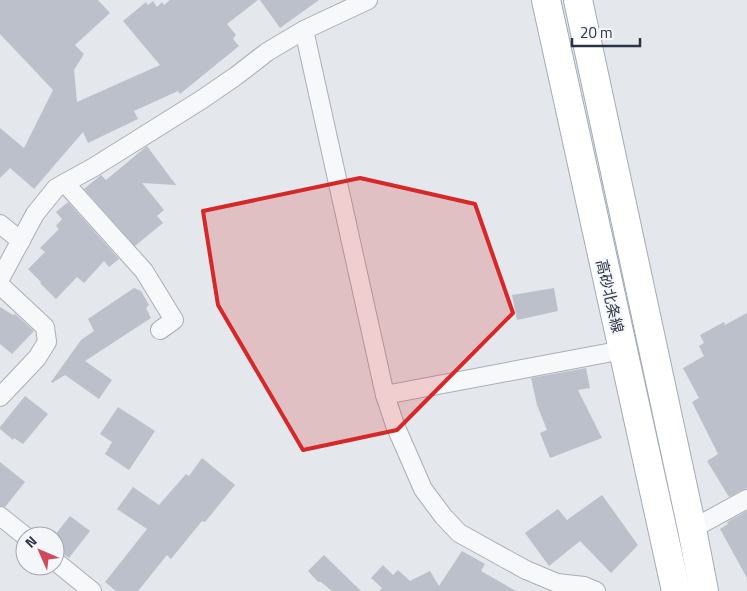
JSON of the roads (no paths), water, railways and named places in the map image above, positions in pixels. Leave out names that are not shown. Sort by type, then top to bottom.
[{"type":"main road","name":"高砂北条線","points":[[546,0],[676,591]]},
{"type":"main road","name":"高砂北条線","points":[[578,0],[704,591]]},
{"type":"street","points":[[0,279],[35,214],[56,188],[94,167],[201,100],[267,52],[304,30],[368,0]]},
{"type":"street","points":[[304,30],[385,395],[395,425],[423,489],[443,516],[459,533],[526,570],[549,580],[557,583],[584,586],[596,591]]},
{"type":"street","points":[[65,183],[144,271],[174,320],[160,330]]},
{"type":"street","points":[[0,224],[21,241]]},
{"type":"street","points":[[0,285],[45,327],[47,342],[37,358],[0,397]]},
{"type":"street","points":[[385,395],[622,350]]},
{"type":"street","points":[[692,530],[747,498]]},
{"type":"street","points":[[0,516],[15,528]]},
{"type":"street","points":[[65,569],[92,591]]}]
